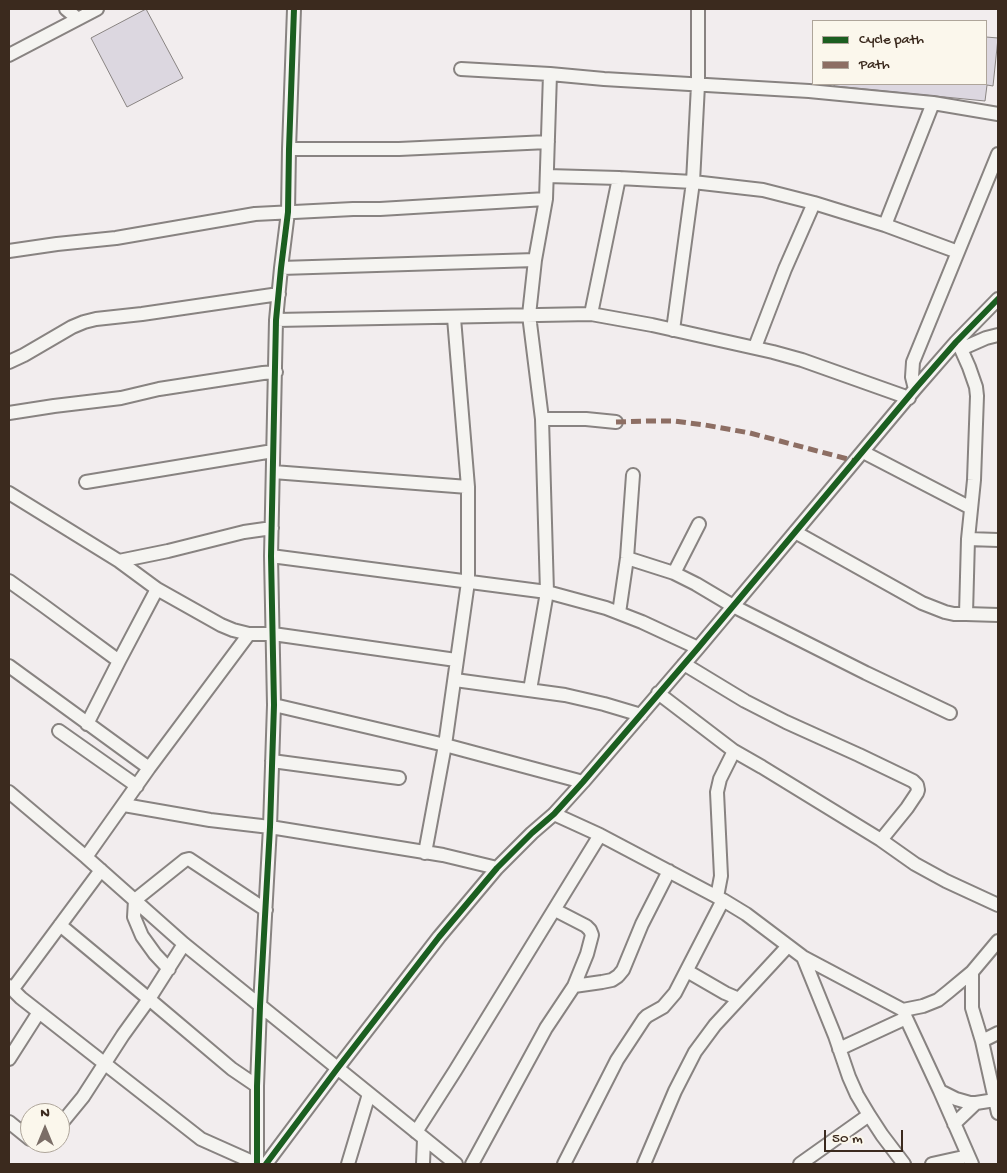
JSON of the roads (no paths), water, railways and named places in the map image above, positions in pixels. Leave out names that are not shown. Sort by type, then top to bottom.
[{"type":"street","points":[[66,9],[78,18]]},
{"type":"street","points":[[9,55],[96,9]]},
{"type":"street","points":[[101,870],[10,988],[201,1139],[257,1164],[257,1086],[274,705],[271,556],[276,320],[288,212],[294,9]]},
{"type":"street","points":[[673,330],[693,182],[698,85],[698,9]]},
{"type":"street","points":[[461,69],[808,91],[933,103],[998,114]]},
{"type":"street","points":[[530,690],[546,592],[542,419],[529,315],[535,260],[546,199],[550,74]]},
{"type":"street","points":[[885,225],[933,103]]},
{"type":"street","points":[[289,149],[399,149],[548,142]]},
{"type":"street","points":[[912,394],[913,362],[998,154]]},
{"type":"street","points":[[547,176],[693,182],[763,190],[814,203],[885,225],[958,252]]},
{"type":"street","points":[[591,314],[618,178]]},
{"type":"street","points":[[9,251],[116,238],[255,214],[380,210],[546,199]]},
{"type":"street","points":[[755,347],[785,269],[814,203]]},
{"type":"street","points":[[281,268],[535,260]]},
{"type":"street","points":[[9,362],[72,326],[84,322],[279,294]]},
{"type":"street","points":[[266,1164],[337,1068],[440,937],[498,868],[554,814],[583,782],[912,394],[959,346],[998,298]]},
{"type":"street","points":[[276,320],[591,314],[755,347],[912,394]]},
{"type":"street","points":[[426,853],[445,745],[468,582],[468,487],[454,318]]},
{"type":"street","points":[[959,346],[998,335]]},
{"type":"street","points":[[959,346],[973,378],[977,396],[974,480],[968,539],[966,614]]},
{"type":"street","points":[[9,413],[121,398],[159,388],[276,372]]},
{"type":"street","points":[[542,419],[586,419],[616,422]]},
{"type":"street","points":[[86,482],[274,451]]},
{"type":"street","points":[[863,452],[971,508]]},
{"type":"street","points":[[273,472],[468,487]]},
{"type":"street","points":[[619,613],[627,558],[633,475]]},
{"type":"street","points":[[9,493],[119,561],[157,589],[233,630],[249,634],[273,634],[456,660]]},
{"type":"street","points":[[674,573],[698,524]]},
{"type":"street","points":[[119,561],[244,532],[272,528]]},
{"type":"street","points":[[795,532],[922,603],[954,614],[997,615]]},
{"type":"street","points":[[968,539],[998,540]]},
{"type":"street","points":[[271,556],[546,592],[606,608],[642,622],[698,648]]},
{"type":"street","points":[[627,558],[674,573],[733,606],[950,713]]},
{"type":"street","points":[[9,582],[119,661]]},
{"type":"street","points":[[88,724],[157,589]]},
{"type":"street","points":[[86,857],[149,768],[249,634]]},
{"type":"street","points":[[684,664],[745,701],[786,722],[913,781],[917,785],[917,793],[881,840]]},
{"type":"street","points":[[9,666],[149,768]]},
{"type":"street","points":[[455,680],[580,699],[641,715]]},
{"type":"street","points":[[658,693],[734,751],[881,840],[915,864],[946,881],[998,905]]},
{"type":"street","points":[[274,705],[445,745],[583,782]]},
{"type":"street","points":[[59,730],[137,786]]},
{"type":"street","points":[[564,1164],[617,1060],[647,1016],[663,1007],[671,999],[687,971],[720,898],[717,792],[720,779],[734,751]]},
{"type":"street","points":[[114,770],[127,752]]},
{"type":"street","points":[[272,761],[399,778]]},
{"type":"street","points":[[9,792],[184,944],[456,1164]]},
{"type":"street","points":[[124,805],[444,856],[498,868]]},
{"type":"street","points":[[554,814],[600,835],[720,898],[804,957],[904,1014],[970,1160],[932,1164]]},
{"type":"street","points":[[422,1164],[420,1135],[512,977],[600,835]]},
{"type":"street","points":[[169,969],[142,936],[134,917],[135,900],[185,860],[189,859],[266,910]]},
{"type":"street","points":[[574,986],[612,980],[623,970],[642,924],[668,871]]},
{"type":"street","points":[[720,876],[736,908]]},
{"type":"street","points":[[472,1164],[546,1028],[574,986],[588,954],[592,935],[590,930],[555,910]]},
{"type":"street","points":[[60,925],[232,1068],[257,1086]]},
{"type":"street","points":[[839,1049],[904,1014],[938,1000],[972,972],[998,941]]},
{"type":"street","points":[[70,1112],[83,1097],[122,1035],[149,999],[184,944]]},
{"type":"street","points":[[644,1164],[695,1052],[715,1025],[788,946]]},
{"type":"street","points":[[804,957],[852,1086],[882,1135],[904,1164]]},
{"type":"street","points":[[687,971],[739,999]]},
{"type":"street","points":[[972,972],[972,1008],[982,1041],[998,1113]]},
{"type":"street","points":[[948,992],[960,997],[972,1008]]},
{"type":"street","points":[[9,1059],[39,1012]]},
{"type":"street","points":[[982,1041],[998,1033]]},
{"type":"street","points":[[940,1090],[963,1101],[976,1104],[995,1100]]},
{"type":"street","points":[[348,1164],[369,1094]]},
{"type":"street","points":[[954,1124],[976,1104]]},
{"type":"street","points":[[800,1164],[869,1115]]},
{"type":"street","points":[[9,1122],[20,1131]]}]
